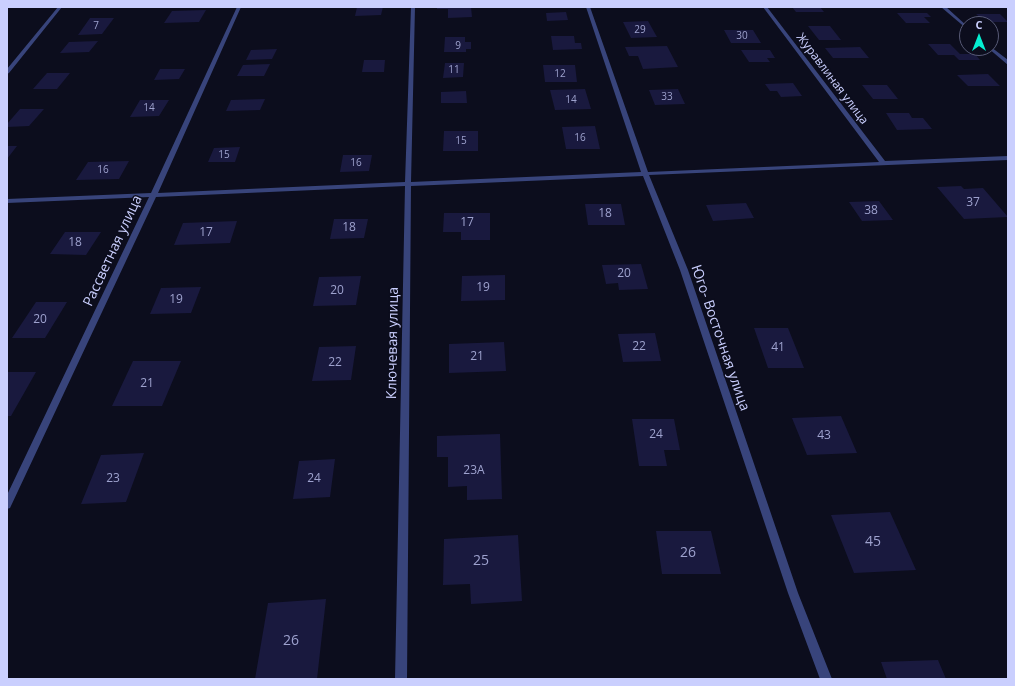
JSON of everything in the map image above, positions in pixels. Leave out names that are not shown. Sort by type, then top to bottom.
[{"type":"street","points":[[7,72],[60,7]]},
{"type":"street","name":"Рассветная улица","points":[[7,505],[153,196],[239,7]]},
{"type":"street","name":"Ключевая улица","points":[[401,679],[408,185],[413,7]]},
{"type":"street","name":"Юго- Восточная улица","points":[[588,7],[645,173],[684,270],[793,593],[826,679]]},
{"type":"street","name":"Журавлиная улица","points":[[765,7],[884,164]]},
{"type":"street","points":[[943,7],[959,21]]},
{"type":"street","points":[[999,56],[1008,63]]},
{"type":"street","points":[[7,201],[153,196],[1008,158]]},
{"type":"building","points":[[357,7],[383,7],[381,15],[355,16]]},
{"type":"building","points":[[437,7],[471,7],[472,17],[448,18],[448,9],[437,9]]},
{"type":"building","points":[[792,7],[820,7],[824,12],[796,12]]},
{"type":"building","points":[[206,10],[199,22],[164,23],[172,11]]},
{"type":"building","points":[[566,12],[568,20],[547,21],[546,13]]},
{"type":"building","points":[[897,13],[927,13],[931,17],[924,17],[930,23],[906,23]]},
{"type":"building","points":[[976,14],[1000,14],[1008,22],[999,22],[999,16],[978,16]]},
{"type":"building","points":[[90,18],[114,18],[102,34],[78,35]]},
{"type":"building","points":[[648,21],[657,37],[631,38],[623,22]]},
{"type":"building","points":[[808,26],[830,26],[841,40],[819,40]]},
{"type":"building","points":[[724,30],[753,30],[761,43],[731,43]]},
{"type":"building","points":[[551,36],[574,36],[575,43],[581,43],[582,49],[553,50]]},
{"type":"building","points":[[445,37],[465,37],[465,42],[471,42],[471,49],[466,49],[466,52],[444,52]]},
{"type":"building","points":[[98,41],[89,52],[60,53],[69,42]]},
{"type":"building","points":[[928,44],[950,44],[959,53],[959,56],[977,56],[980,60],[959,60],[954,55],[938,55]]},
{"type":"building","points":[[667,46],[678,67],[643,69],[638,56],[629,56],[625,47]]},
{"type":"building","points":[[860,47],[869,58],[833,58],[825,48]]},
{"type":"building","points":[[277,49],[272,59],[246,60],[251,50]]},
{"type":"building","points":[[741,50],[770,50],[775,58],[767,58],[770,62],[749,62]]},
{"type":"building","points":[[364,60],[385,60],[384,72],[362,72]]},
{"type":"building","points":[[445,63],[464,63],[463,77],[443,78]]},
{"type":"building","points":[[270,64],[264,76],[237,76],[243,65]]},
{"type":"building","points":[[543,65],[575,65],[577,82],[545,82]]},
{"type":"building","points":[[160,69],[185,69],[179,79],[154,80]]},
{"type":"building","points":[[47,73],[70,73],[57,89],[33,89]]},
{"type":"building","points":[[988,74],[1000,86],[968,86],[957,75]]},
{"type":"building","points":[[793,83],[802,96],[781,97],[777,91],[770,91],[765,84]]},
{"type":"building","points":[[862,85],[887,85],[898,99],[873,99]]},
{"type":"building","points":[[585,89],[591,109],[555,110],[550,90]]},
{"type":"building","points":[[678,89],[685,104],[655,105],[649,90]]},
{"type":"building","points":[[466,91],[467,103],[441,103],[441,92]]},
{"type":"building","points":[[265,99],[260,110],[226,111],[231,100]]},
{"type":"building","points":[[140,100],[169,100],[159,116],[130,117]]},
{"type":"building","points":[[20,109],[44,109],[29,126],[7,127],[7,124]]},
{"type":"building","points":[[886,113],[909,113],[912,118],[923,118],[932,129],[897,130]]},
{"type":"building","points":[[595,126],[600,149],[566,149],[562,127]]},
{"type":"building","points":[[444,131],[478,131],[478,151],[443,151]]},
{"type":"building","points":[[7,146],[17,146],[7,159]]},
{"type":"building","points":[[240,147],[235,162],[208,162],[214,148]]},
{"type":"building","points":[[343,155],[372,155],[369,171],[340,172]]},
{"type":"building","points":[[129,161],[119,179],[76,180],[88,162]]},
{"type":"building","points":[[961,186],[964,189],[983,188],[1008,217],[964,219],[937,187]]},
{"type":"building","points":[[879,201],[893,220],[862,221],[849,202]]},
{"type":"building","points":[[746,203],[754,218],[713,221],[706,205]]},
{"type":"building","points":[[585,204],[621,204],[625,225],[588,225]]},
{"type":"building","points":[[444,213],[490,213],[490,240],[461,240],[461,232],[443,232]]},
{"type":"building","points":[[334,219],[368,219],[364,238],[330,239]]},
{"type":"building","points":[[237,221],[230,243],[174,245],[183,223]]},
{"type":"building","points":[[65,232],[101,232],[86,255],[50,254]]},
{"type":"building","points":[[641,264],[648,289],[619,290],[618,283],[606,284],[602,265]]},
{"type":"building","points":[[505,275],[505,300],[461,301],[462,276]]},
{"type":"building","points":[[361,276],[356,305],[313,306],[319,277]]},
{"type":"building","points":[[201,287],[191,313],[150,314],[161,288]]},
{"type":"building","points":[[36,302],[67,302],[45,338],[12,338]]},
{"type":"building","points":[[754,328],[788,328],[804,368],[768,368]]},
{"type":"building","points":[[655,333],[661,361],[623,362],[618,334]]},
{"type":"building","points":[[504,342],[506,371],[449,373],[449,344]]},
{"type":"building","points":[[356,346],[351,380],[312,381],[319,347]]},
{"type":"building","points":[[133,361],[181,361],[162,406],[112,406]]},
{"type":"building","points":[[7,372],[36,372],[11,416],[7,416]]},
{"type":"building","points":[[841,416],[857,453],[807,455],[792,418]]},
{"type":"building","points":[[632,419],[674,419],[680,450],[664,450],[667,466],[639,466]]},
{"type":"building","points":[[500,434],[502,499],[467,500],[467,486],[448,487],[448,457],[437,457],[437,436]]},
{"type":"building","points":[[144,453],[126,502],[81,504],[101,455]]},
{"type":"building","points":[[335,459],[330,497],[293,499],[299,461]]},
{"type":"building","points":[[890,512],[916,570],[854,573],[831,515]]},
{"type":"building","points":[[656,531],[711,531],[721,574],[662,574]]},
{"type":"building","points":[[518,535],[522,601],[471,604],[470,584],[443,585],[444,539]]},
{"type":"building","points":[[326,599],[317,679],[255,679],[268,603]]},
{"type":"building","points":[[938,660],[946,679],[887,679],[881,662]]}]
